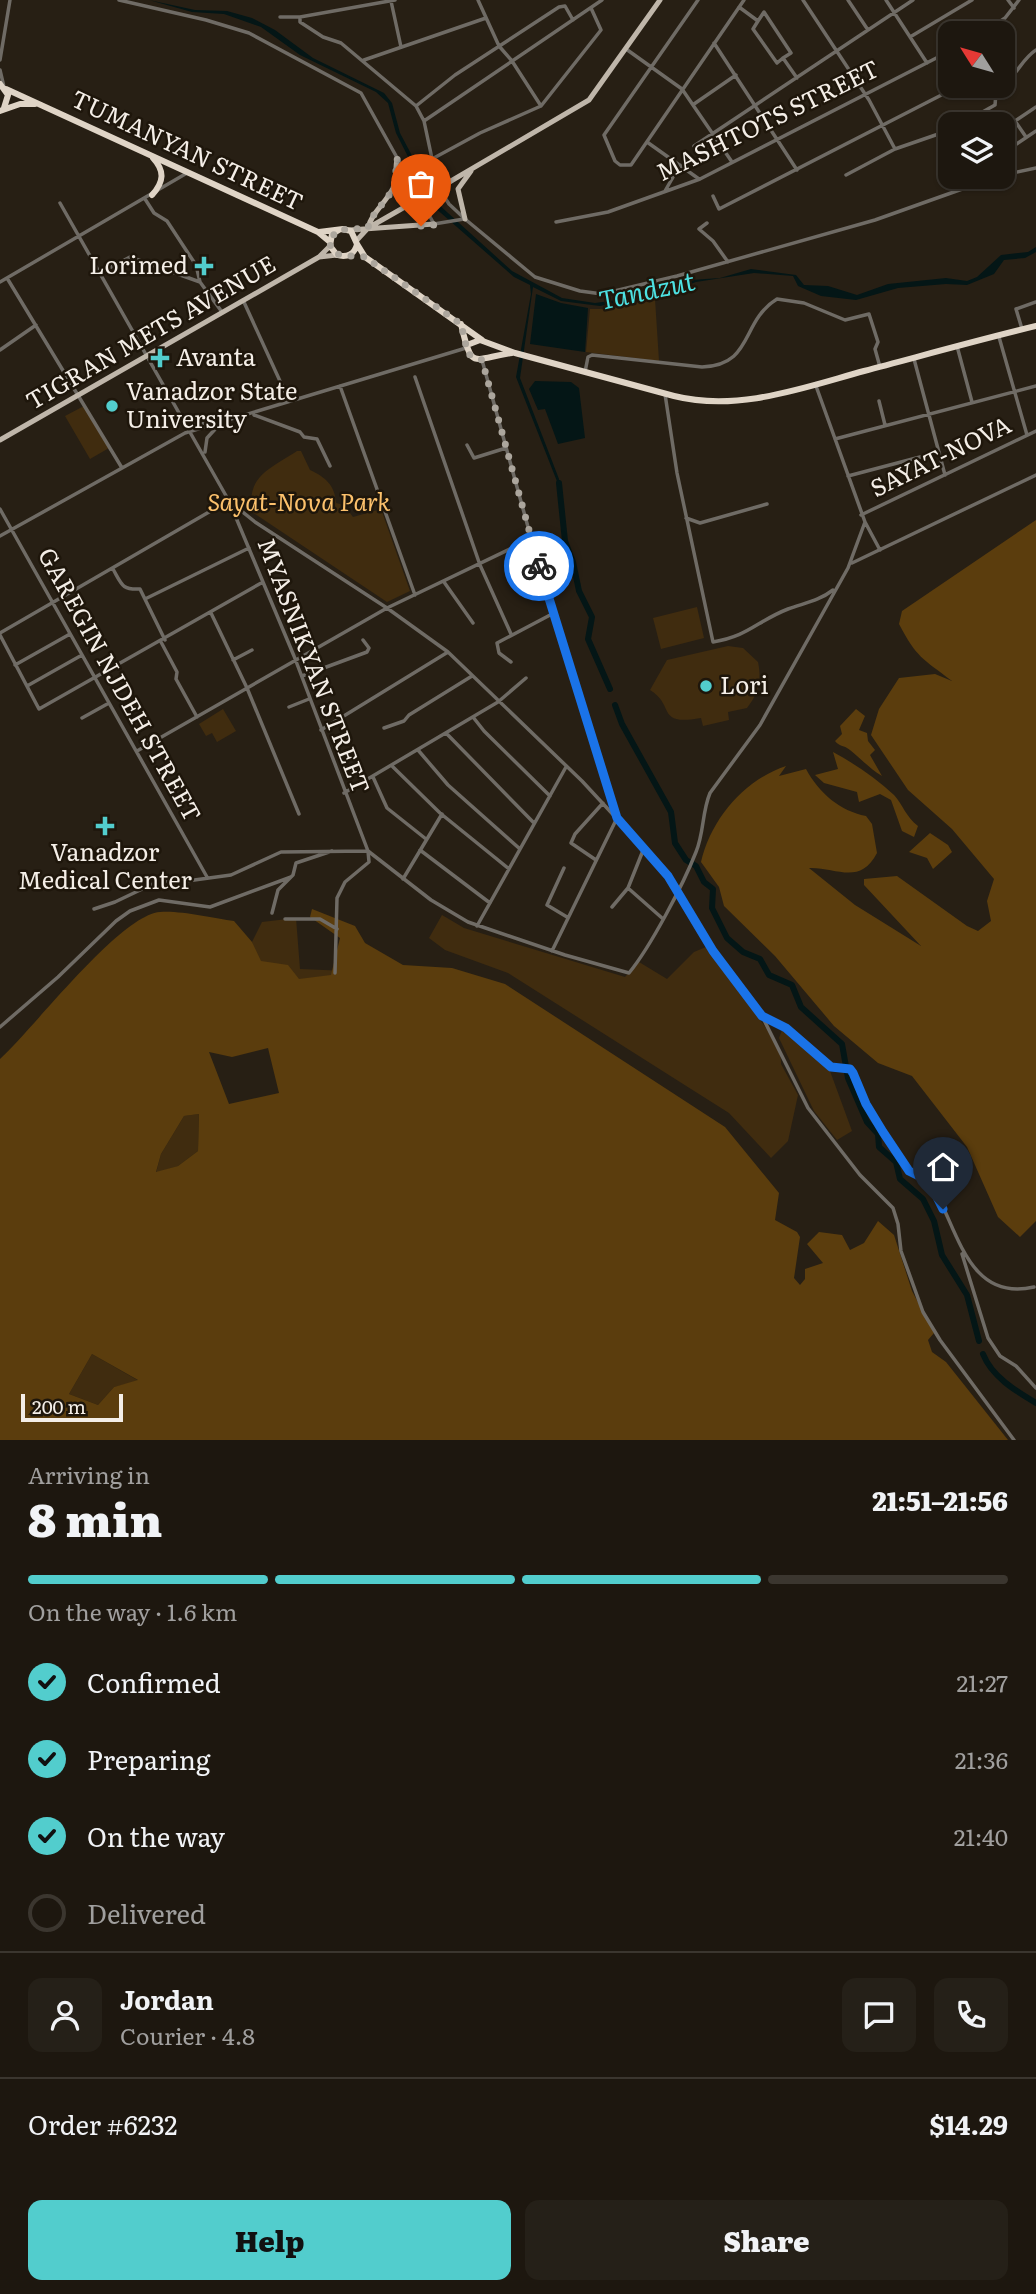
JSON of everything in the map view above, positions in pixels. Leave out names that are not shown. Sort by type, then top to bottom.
[{"type":"highway","name":"TUMANYAN STREET","points":[[3,87],[318,232],[330,244]]},
{"type":"highway","points":[[1,111],[8,101],[3,87]]},
{"type":"highway","points":[[1,111],[22,104],[40,105]]},
{"type":"highway","points":[[149,154],[162,173],[161,183],[149,197]]},
{"type":"highway","points":[[339,230],[332,234],[330,244],[337,255],[365,257],[489,345],[693,401],[726,403],[816,384],[1036,326]]},
{"type":"highway","points":[[318,232],[350,230],[365,257]]},
{"type":"highway","points":[[351,254],[357,242]]},
{"type":"highway","points":[[461,324],[466,346],[472,357],[484,360],[515,353]]},
{"type":"highway","points":[[466,346],[472,341],[482,340]]},
{"type":"highway","points":[[484,360],[492,354],[489,345]]},
{"type":"main road","points":[[357,242],[368,228],[580,107],[593,96],[660,0]]},
{"type":"main road","points":[[368,228],[369,219],[391,191],[396,180],[397,159]]},
{"type":"main road","points":[[465,219],[457,189],[472,169]]},
{"type":"main road","points":[[350,230],[434,225]]},
{"type":"main road","name":"TIGRAN METS AVENUE","points":[[0,440],[319,257],[330,244]]},
{"type":"main road","name":"TIGRAN METS AVENUE","points":[[319,257],[337,255]]},
{"type":"street","points":[[0,60],[10,0]]},
{"type":"street","points":[[119,0],[249,33],[360,93],[434,225],[465,219]]},
{"type":"street","points":[[280,17],[300,17],[392,0],[401,47]]},
{"type":"street","points":[[478,0],[499,46],[541,106]]},
{"type":"street","points":[[424,121],[602,0]]},
{"type":"street","points":[[698,0],[604,135],[615,161],[624,167],[631,165],[744,0]]},
{"type":"street","points":[[803,0],[865,94],[895,149]]},
{"type":"street","points":[[848,0],[868,30]]},
{"type":"street","points":[[886,0],[927,63]]},
{"type":"street","points":[[694,146],[913,0]]},
{"type":"street","points":[[910,37],[972,0]]},
{"type":"street","points":[[1007,0],[1014,8]]},
{"type":"street","points":[[1001,21],[1019,0]]},
{"type":"street","points":[[416,106],[499,46],[562,6],[565,6],[573,20]]},
{"type":"street","points":[[739,7],[758,21]]},
{"type":"street","points":[[432,159],[480,133],[541,106],[601,30],[591,8]]},
{"type":"street","points":[[764,12],[791,52],[777,63],[752,29],[758,21],[764,12]]},
{"type":"street","points":[[300,17],[300,22],[323,37],[341,43],[416,106],[424,121],[441,193],[465,219],[537,278],[589,293],[602,294],[638,287],[728,262],[875,220],[962,189]]},
{"type":"street","points":[[363,60],[485,18]]},
{"type":"street","points":[[714,43],[797,170]]},
{"type":"street","points":[[626,48],[682,89],[732,162]]},
{"type":"street","points":[[1015,75],[1024,59],[1036,50]]},
{"type":"street","name":"MASHTOTS STREET","points":[[556,222],[608,212],[700,179],[938,57]]},
{"type":"street","points":[[783,58],[797,78]]},
{"type":"street","points":[[0,70],[3,87]]},
{"type":"street","points":[[694,104],[736,75]]},
{"type":"street","points":[[713,196],[719,209],[938,96]]},
{"type":"street","points":[[982,112],[995,105],[996,98]]},
{"type":"street","points":[[1026,137],[1015,121],[1036,107]]},
{"type":"street","points":[[1015,145],[1036,131]]},
{"type":"street","points":[[846,175],[895,149],[938,134]]},
{"type":"street","points":[[646,142],[700,179]]},
{"type":"street","points":[[665,191],[680,165]]},
{"type":"street","points":[[1015,172],[1036,168]]},
{"type":"street","points":[[0,282],[188,172]]},
{"type":"street","points":[[149,197],[154,213],[167,221],[196,265],[200,282],[222,312]]},
{"type":"street","name":"MYASNIKYAN STREET","points":[[60,203],[229,501],[296,661],[368,851]]},
{"type":"street","points":[[707,223],[699,229],[713,241],[728,262]]},
{"type":"street","points":[[100,272],[130,257],[200,282]]},
{"type":"street","points":[[7,278],[122,468]]},
{"type":"street","points":[[585,372],[588,357],[592,355],[702,367],[720,366],[735,357],[761,313],[777,299],[804,303],[845,320],[869,314],[878,342],[875,349],[880,367]]},
{"type":"street","points":[[243,300],[285,392]]},
{"type":"street","points":[[1022,329],[1016,309],[1036,302]]},
{"type":"street","points":[[0,350],[36,325]]},
{"type":"street","points":[[998,335],[1027,435]]},
{"type":"street","points":[[0,536],[191,432],[466,346]]},
{"type":"street","points":[[957,346],[972,402]]},
{"type":"street","points":[[913,358],[945,475]]},
{"type":"street","points":[[484,360],[552,614],[617,818],[552,951]]},
{"type":"street","points":[[415,377],[480,565],[509,635]]},
{"type":"street","points":[[816,384],[864,522],[880,550]]},
{"type":"street","points":[[340,386],[415,594]]},
{"type":"street","points":[[835,439],[1036,386]]},
{"type":"street","points":[[665,394],[669,434],[713,642],[736,638],[751,631],[763,620],[824,598],[837,588]]},
{"type":"street","points":[[879,401],[885,425]]},
{"type":"street","points":[[253,414],[300,432],[304,437],[317,439],[330,466]]},
{"type":"street","points":[[183,417],[196,424],[224,423]]},
{"type":"street","points":[[205,458],[207,438],[224,423]]},
{"type":"street","name":"SAYAT-NOVA","points":[[862,515],[1036,431]]},
{"type":"street","points":[[467,444],[474,458],[506,449]]},
{"type":"street","points":[[848,476],[939,452]]},
{"type":"street","points":[[850,564],[1036,475]]},
{"type":"street","points":[[263,582],[40,709],[0,634],[229,501],[255,522],[387,608],[448,652],[603,803],[644,848],[677,892],[720,961],[762,1016],[808,1108],[860,1175],[893,1209],[901,1251],[923,1312],[940,1340],[1014,1440]]},
{"type":"street","points":[[686,517],[700,523],[767,504]]},
{"type":"street","name":"GAREGIN NJDEH STREET","points":[[0,509],[207,877]]},
{"type":"street","points":[[94,909],[159,881],[187,881],[231,875],[281,852],[368,851],[442,908],[477,926],[626,974],[633,967],[677,892],[696,852],[710,793],[760,725],[850,564],[864,522]]},
{"type":"street","points":[[137,751],[387,608],[531,540]]},
{"type":"street","points":[[145,599],[249,548]]},
{"type":"street","points":[[113,569],[126,588],[131,591],[139,588],[177,672],[176,679],[197,717]]},
{"type":"street","points":[[444,582],[473,623]]},
{"type":"street","points":[[211,613],[247,688],[299,814]]},
{"type":"street","points":[[511,662],[499,653],[496,643],[552,614]]},
{"type":"street","points":[[15,665],[70,634]]},
{"type":"street","points":[[302,677],[367,652],[369,648],[363,640]]},
{"type":"street","points":[[233,660],[252,650]]},
{"type":"street","points":[[321,730],[448,652]]},
{"type":"street","points":[[27,686],[82,655]]},
{"type":"street","points":[[384,728],[404,721],[409,715],[472,676]]},
{"type":"street","points":[[344,793],[498,702],[526,678]]},
{"type":"street","points":[[289,707],[309,699]]},
{"type":"street","points":[[82,718],[109,703]]},
{"type":"street","points":[[473,717],[537,786],[550,796]]},
{"type":"street","points":[[446,733],[534,823]]},
{"type":"street","points":[[418,750],[448,785],[520,849]]},
{"type":"street","points":[[391,766],[442,814],[509,869]]},
{"type":"street","points":[[477,926],[566,767]]},
{"type":"street","points":[[373,777],[387,808],[426,839]]},
{"type":"street","points":[[596,860],[571,843],[575,834],[603,803]]},
{"type":"street","points":[[403,879],[442,814]]},
{"type":"street","points":[[612,907],[628,888],[644,848]]},
{"type":"street","points":[[272,913],[278,890],[290,877],[296,863],[334,850]]},
{"type":"street","points":[[420,850],[490,903]]},
{"type":"street","points":[[335,973],[337,898],[345,882],[369,862],[368,851]]},
{"type":"street","points":[[564,868],[547,905],[568,917]]},
{"type":"street","points":[[0,1027],[58,978],[116,920],[130,911],[159,900],[210,907],[290,877]]},
{"type":"street","points":[[628,888],[662,918]]},
{"type":"street","points":[[285,919],[320,919],[337,929]]},
{"type":"street","points":[[762,1016],[786,1028],[826,1063],[836,1068],[850,1069],[873,1117],[906,1168],[929,1181],[959,1245],[973,1267],[1009,1289],[1034,1287]]},
{"type":"street","points":[[959,1245],[988,1338],[1000,1356],[1016,1366],[1036,1388]]},
{"type":"green space","points":[[655,299],[659,361],[586,352],[590,309],[606,309]]},
{"type":"green space","points":[[84,406],[109,448],[90,459],[65,416]]},
{"type":"green space","name":"Sayat-Nova Park","points":[[301,451],[310,470],[328,482],[334,491],[336,503],[344,505],[353,517],[381,509],[410,591],[387,602],[252,512],[251,499],[257,481],[270,468]]},
{"type":"green space","points":[[697,607],[704,638],[661,649],[653,618]]},
{"type":"green space","name":"Lori","points":[[728,646],[743,648],[758,662],[758,686],[747,708],[728,712],[729,720],[703,726],[701,718],[687,720],[672,717],[658,696],[650,690],[667,660]]},
{"type":"green space","points":[[223,709],[236,731],[217,742],[212,733],[206,736],[199,724]]},
{"type":"green space","points":[[442,915],[464,928],[625,977],[639,962],[667,979],[694,952],[706,947],[773,1039],[781,1064],[798,1095],[788,1141],[771,1158],[729,1113],[508,973],[445,950],[429,938]]},
{"type":"green space","points":[[296,918],[300,969],[348,971],[284,1054],[252,942],[262,922]]},
{"type":"green space","points":[[782,1030],[830,1071],[852,1131],[837,1140],[814,1111],[779,1038]]},
{"type":"green space","points":[[199,1114],[198,1151],[178,1166],[156,1173],[161,1154],[184,1116]]},
{"type":"green space","points":[[92,1354],[139,1381],[114,1387],[98,1405],[69,1394]]},
{"type":"shaded area","points":[[149,0],[195,10],[227,11],[252,18],[275,30],[313,58],[384,93],[392,103],[400,133],[437,203],[512,271],[562,298],[595,303],[610,301],[670,289],[691,280],[720,278],[751,269],[796,275],[804,285],[828,286],[857,295],[888,284],[946,278],[967,281],[977,277],[1001,255],[1028,252],[1036,247],[1036,252],[1025,258],[1004,260],[994,274],[967,285],[898,288],[856,300],[821,296],[798,286],[793,276],[754,273],[696,282],[670,292],[600,306],[561,301],[533,287],[520,378],[559,479],[560,489],[516,377],[531,294],[530,285],[514,277],[433,206],[396,133],[388,103],[376,92],[300,55],[261,27],[224,14],[192,12]]},
{"type":"shaded area","points":[[536,294],[561,303],[588,308],[585,352],[530,344]]},
{"type":"shaded area","points":[[535,381],[571,382],[579,388],[585,438],[558,444],[545,409],[538,410],[529,389]]},
{"type":"shaded area","points":[[1036,520],[1036,1221],[1020,1237],[998,1217],[967,1147],[912,1076],[878,1063],[834,1026],[775,956],[724,906],[719,887],[701,862],[721,816],[743,791],[771,772],[786,766],[779,776],[806,769],[817,786],[831,800],[847,810],[866,816],[872,824],[877,853],[870,863],[855,872],[809,868],[855,905],[921,946],[864,885],[864,879],[897,876],[978,931],[991,921],[987,901],[994,879],[952,829],[908,790],[871,735],[879,709],[899,678],[935,674],[952,681],[927,662],[911,644],[899,624],[902,611]]},
{"type":"shaded area","points":[[856,709],[865,716],[859,730],[867,733],[868,741],[875,750],[870,755],[882,776],[835,741],[842,734],[840,726]]},
{"type":"shaded area","points":[[833,752],[894,795],[918,826],[914,837],[902,831],[891,800],[880,794],[859,802],[857,792],[824,783],[815,775],[838,769]]},
{"type":"shaded area","points":[[930,833],[948,845],[952,852],[933,869],[927,858],[909,852]]},
{"type":"shaded area","points":[[312,909],[355,926],[365,943],[403,965],[452,968],[505,984],[725,1127],[779,1193],[775,1220],[797,1232],[800,1237],[794,1278],[800,1285],[805,1279],[805,1269],[823,1263],[807,1244],[819,1232],[842,1235],[850,1250],[864,1243],[878,1221],[894,1235],[912,1291],[934,1333],[928,1340],[932,1352],[946,1362],[1008,1440],[0,1440],[0,1059],[101,952],[143,918],[168,912],[234,921],[252,942],[261,961],[288,965],[299,979],[331,975],[340,938],[310,917]],"holes":[[[268,1048],[279,1093],[229,1104],[209,1052],[232,1057]],[[199,1114],[198,1151],[178,1166],[156,1172],[161,1154],[184,1116]],[[92,1354],[138,1380],[114,1387],[98,1405],[69,1394]]]},
{"type":"waterway","points":[[559,483],[565,541],[579,591],[592,617],[588,639],[610,689]]},
{"type":"waterway","points":[[615,705],[622,724],[671,812],[675,843],[686,860],[696,866],[704,882],[713,889],[712,908],[727,938],[743,952],[760,959],[769,975],[792,985],[801,1007],[842,1044],[848,1078],[867,1122],[878,1134],[879,1147],[896,1162],[900,1179],[923,1199],[934,1221],[942,1255],[967,1295],[979,1341]]},
{"type":"waterway","points":[[983,1354],[998,1376],[1036,1403]]},
{"type":"way so far","points":[[421,226],[434,225],[397,159],[396,180],[382,206],[369,219],[368,228],[339,230],[330,238],[330,246],[337,255],[365,257],[461,324],[468,354],[474,359],[482,360],[539,566]]},
{"type":"place","name":"Lorimed","points":[[204,266]]},
{"type":"place","name":"Avanta","points":[[160,358]]},
{"type":"place","name":"Vanadzor State University","points":[[112,406]]},
{"type":"place","name":"Lori","points":[[706,686]]},
{"type":"place","name":"Vanadzor Medical Center","points":[[105,826]]},
{"type":"route","points":[[539,566],[617,818],[668,876],[713,951],[762,1016],[786,1028],[831,1067],[850,1069],[873,1117],[909,1171],[929,1181],[943,1209]]},
{"type":"water label","name":"Tandzut","points":[[647,291]]}]
